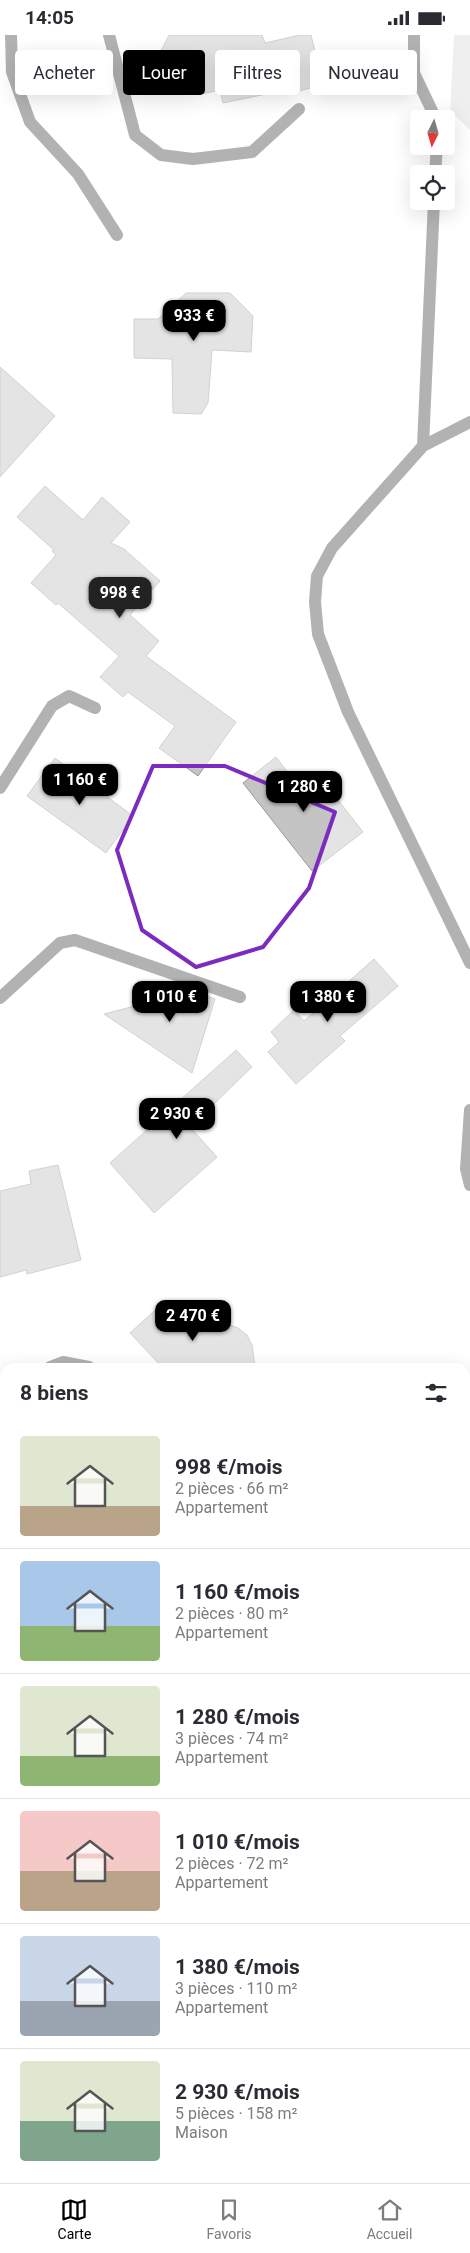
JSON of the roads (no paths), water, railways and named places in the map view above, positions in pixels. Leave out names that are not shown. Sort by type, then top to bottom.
[{"type":"street","points":[[11,35],[12,72],[30,122],[78,174],[117,235]]},
{"type":"street","points":[[109,35],[134,135],[161,155],[193,159],[252,152],[300,109]]},
{"type":"street","points":[[414,35],[414,73],[432,110]]},
{"type":"street","points":[[423,446],[434,210]]},
{"type":"street","points":[[470,422],[423,446],[332,548],[318,576],[315,602],[318,634],[348,712],[470,963]]},
{"type":"street","points":[[0,788],[52,705],[69,696],[95,708]]},
{"type":"street","points":[[0,998],[60,943],[75,940],[240,997]]},
{"type":"street","points":[[470,1110],[466,1169],[470,1185]]}]
